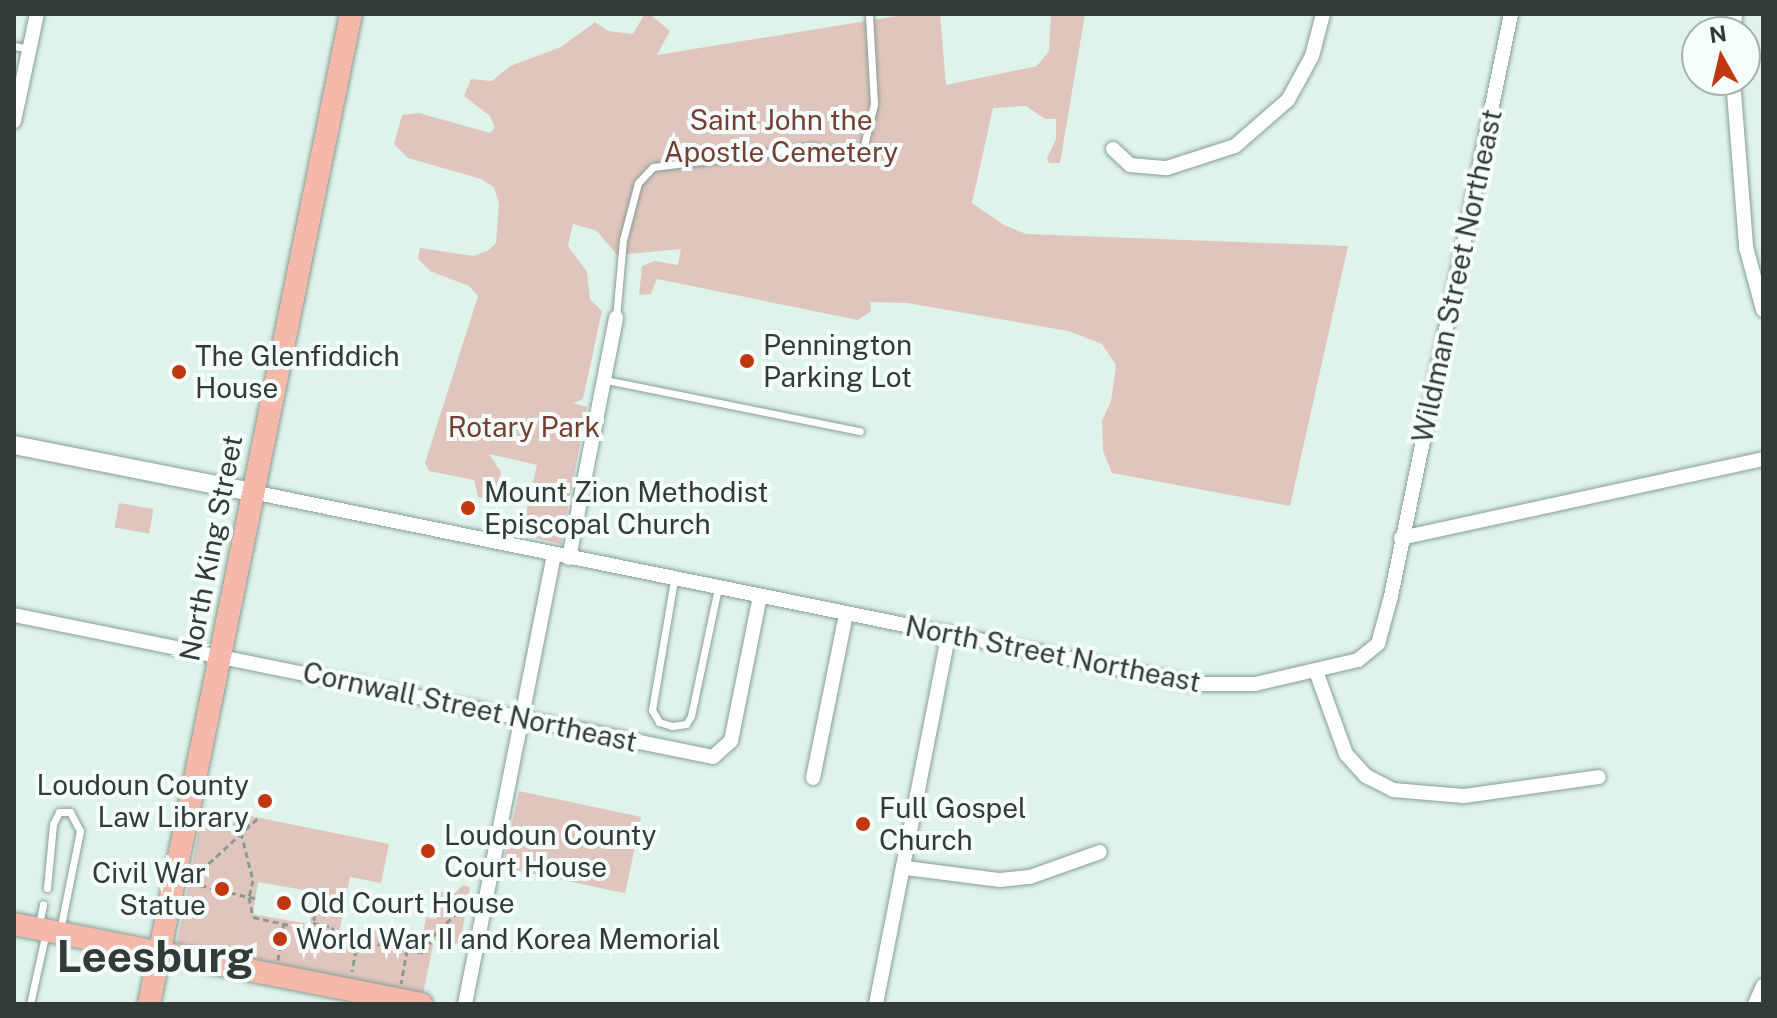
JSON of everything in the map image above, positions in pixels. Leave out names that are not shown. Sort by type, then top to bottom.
[{"type":"main road","name":"North King Street","points":[[149,1004],[351,14]]},
{"type":"main road","points":[[14,924],[421,1004]]},
{"type":"street","points":[[14,121],[37,14]]},
{"type":"street","points":[[1113,149],[1130,165],[1167,168],[1235,146],[1288,100],[1312,56],[1323,14]]},
{"type":"street","name":"Wildman Street Northeast","points":[[1401,538],[1511,14]]},
{"type":"street","points":[[1734,96],[1736,156],[1763,310]]},
{"type":"street","points":[[465,1004],[523,719],[606,380],[616,318]]},
{"type":"street","points":[[14,445],[252,492]]},
{"type":"street","points":[[1401,538],[1763,459]]},
{"type":"street","name":"North Street Northeast","points":[[252,492],[1195,684],[1255,684],[1317,674],[1358,660],[1378,644],[1401,538]]},
{"type":"street","name":"Cornwall Street Northeast","points":[[14,615],[675,750],[719,754],[731,741],[760,596]]},
{"type":"street","points":[[813,778],[846,614]]},
{"type":"street","points":[[876,1004],[906,868],[949,633]]},
{"type":"street","points":[[1317,674],[1346,754],[1366,776],[1393,790],[1464,796],[1599,777]]},
{"type":"street","points":[[906,868],[1000,880],[1030,877],[1100,852]]},
{"type":"street","points":[[1755,1004],[1763,986]]},
{"type":"lane","points":[[616,318],[623,240],[638,183],[653,167],[814,147],[846,155],[863,150],[874,104],[869,14]]},
{"type":"lane","points":[[14,46],[29,49]]},
{"type":"lane","points":[[606,380],[860,431]]},
{"type":"lane","points":[[674,580],[652,710],[659,722],[679,727]]},
{"type":"lane","points":[[675,750],[679,727],[691,716],[718,588]]},
{"type":"lane","points":[[30,1004],[48,930],[80,831],[70,812],[59,812],[53,824],[47,888]]},
{"type":"lane","points":[[43,904],[48,930]]},
{"type":"path","points":[[236,813],[253,880],[249,897],[253,917],[426,953],[432,937],[471,899],[486,895]]},
{"type":"path","points":[[255,898],[188,882],[243,835],[258,818]]},
{"type":"path","points":[[236,822],[252,826]]},
{"type":"path","points":[[312,930],[314,908],[343,913]]},
{"type":"path","points":[[313,923],[333,927],[332,935]]},
{"type":"path","points":[[277,964],[284,924]]},
{"type":"path","points":[[350,979],[358,940]]},
{"type":"path","points":[[400,989],[407,950]]},
{"type":"green space","points":[[909,14],[940,14],[946,85],[1037,66],[1049,51],[1051,14],[1085,14],[1060,163],[1049,163],[1047,158],[1056,139],[1056,119],[1045,119],[1026,106],[993,108],[972,203],[1004,225],[1026,234],[1348,246],[1290,506],[1112,473],[1103,451],[1102,421],[1111,401],[1116,365],[1102,344],[1068,331],[907,303],[870,302],[871,311],[858,320],[657,279],[651,294],[639,295],[642,266],[655,261],[678,265],[681,249],[617,255],[597,231],[573,224],[568,246],[587,272],[590,299],[602,311],[583,399],[573,403],[587,407],[561,544],[521,535],[537,465],[489,454],[501,472],[496,500],[478,497],[474,480],[429,471],[425,463],[478,296],[469,286],[430,271],[418,259],[420,248],[473,256],[489,250],[496,243],[499,204],[494,187],[481,179],[408,158],[394,144],[402,115],[419,113],[490,133],[495,128],[490,116],[464,96],[471,79],[492,81],[510,66],[561,47],[595,22],[608,31],[633,34],[644,15],[652,16],[670,31],[657,55]]},
{"type":"green space","points":[[119,503],[153,509],[149,534],[115,528]]},
{"type":"green space","points":[[519,791],[641,817],[625,893],[503,867]]},
{"type":"green space","points":[[236,813],[389,844],[381,883],[350,877],[339,934],[366,939],[369,925],[384,936],[386,929],[395,931],[393,944],[420,949],[426,917],[436,919],[441,892],[453,895],[463,885],[470,887],[460,944],[434,940],[423,994],[177,943],[201,820],[232,827]],"holes":[[[258,882],[315,892],[309,924],[253,914]]]},
{"type":"place","name":"Pennington Parking Lot","points":[[747,361]]},
{"type":"place","name":"The Glenfiddich House","points":[[179,372]]},
{"type":"place","name":"Mount Zion Methodist Episcopal Church","points":[[468,508]]},
{"type":"place","name":"Loudoun County Law Library","points":[[265,801]]},
{"type":"place","name":"Full Gospel Church","points":[[863,824]]},
{"type":"place","name":"Loudoun County Court House","points":[[428,851]]},
{"type":"place","name":"Civil War Statue","points":[[222,889]]},
{"type":"place","name":"Old Court House","points":[[284,903]]},
{"type":"place","name":"World War II and Korea Memorial","points":[[280,939]]},
{"type":"district","name":"Leesburg","points":[[155,956]]},
{"type":"park label","name":"Saint John the Apostle Cemetery","points":[[781,136]]},
{"type":"park label","name":"Rotary Park","points":[[524,427]]}]
